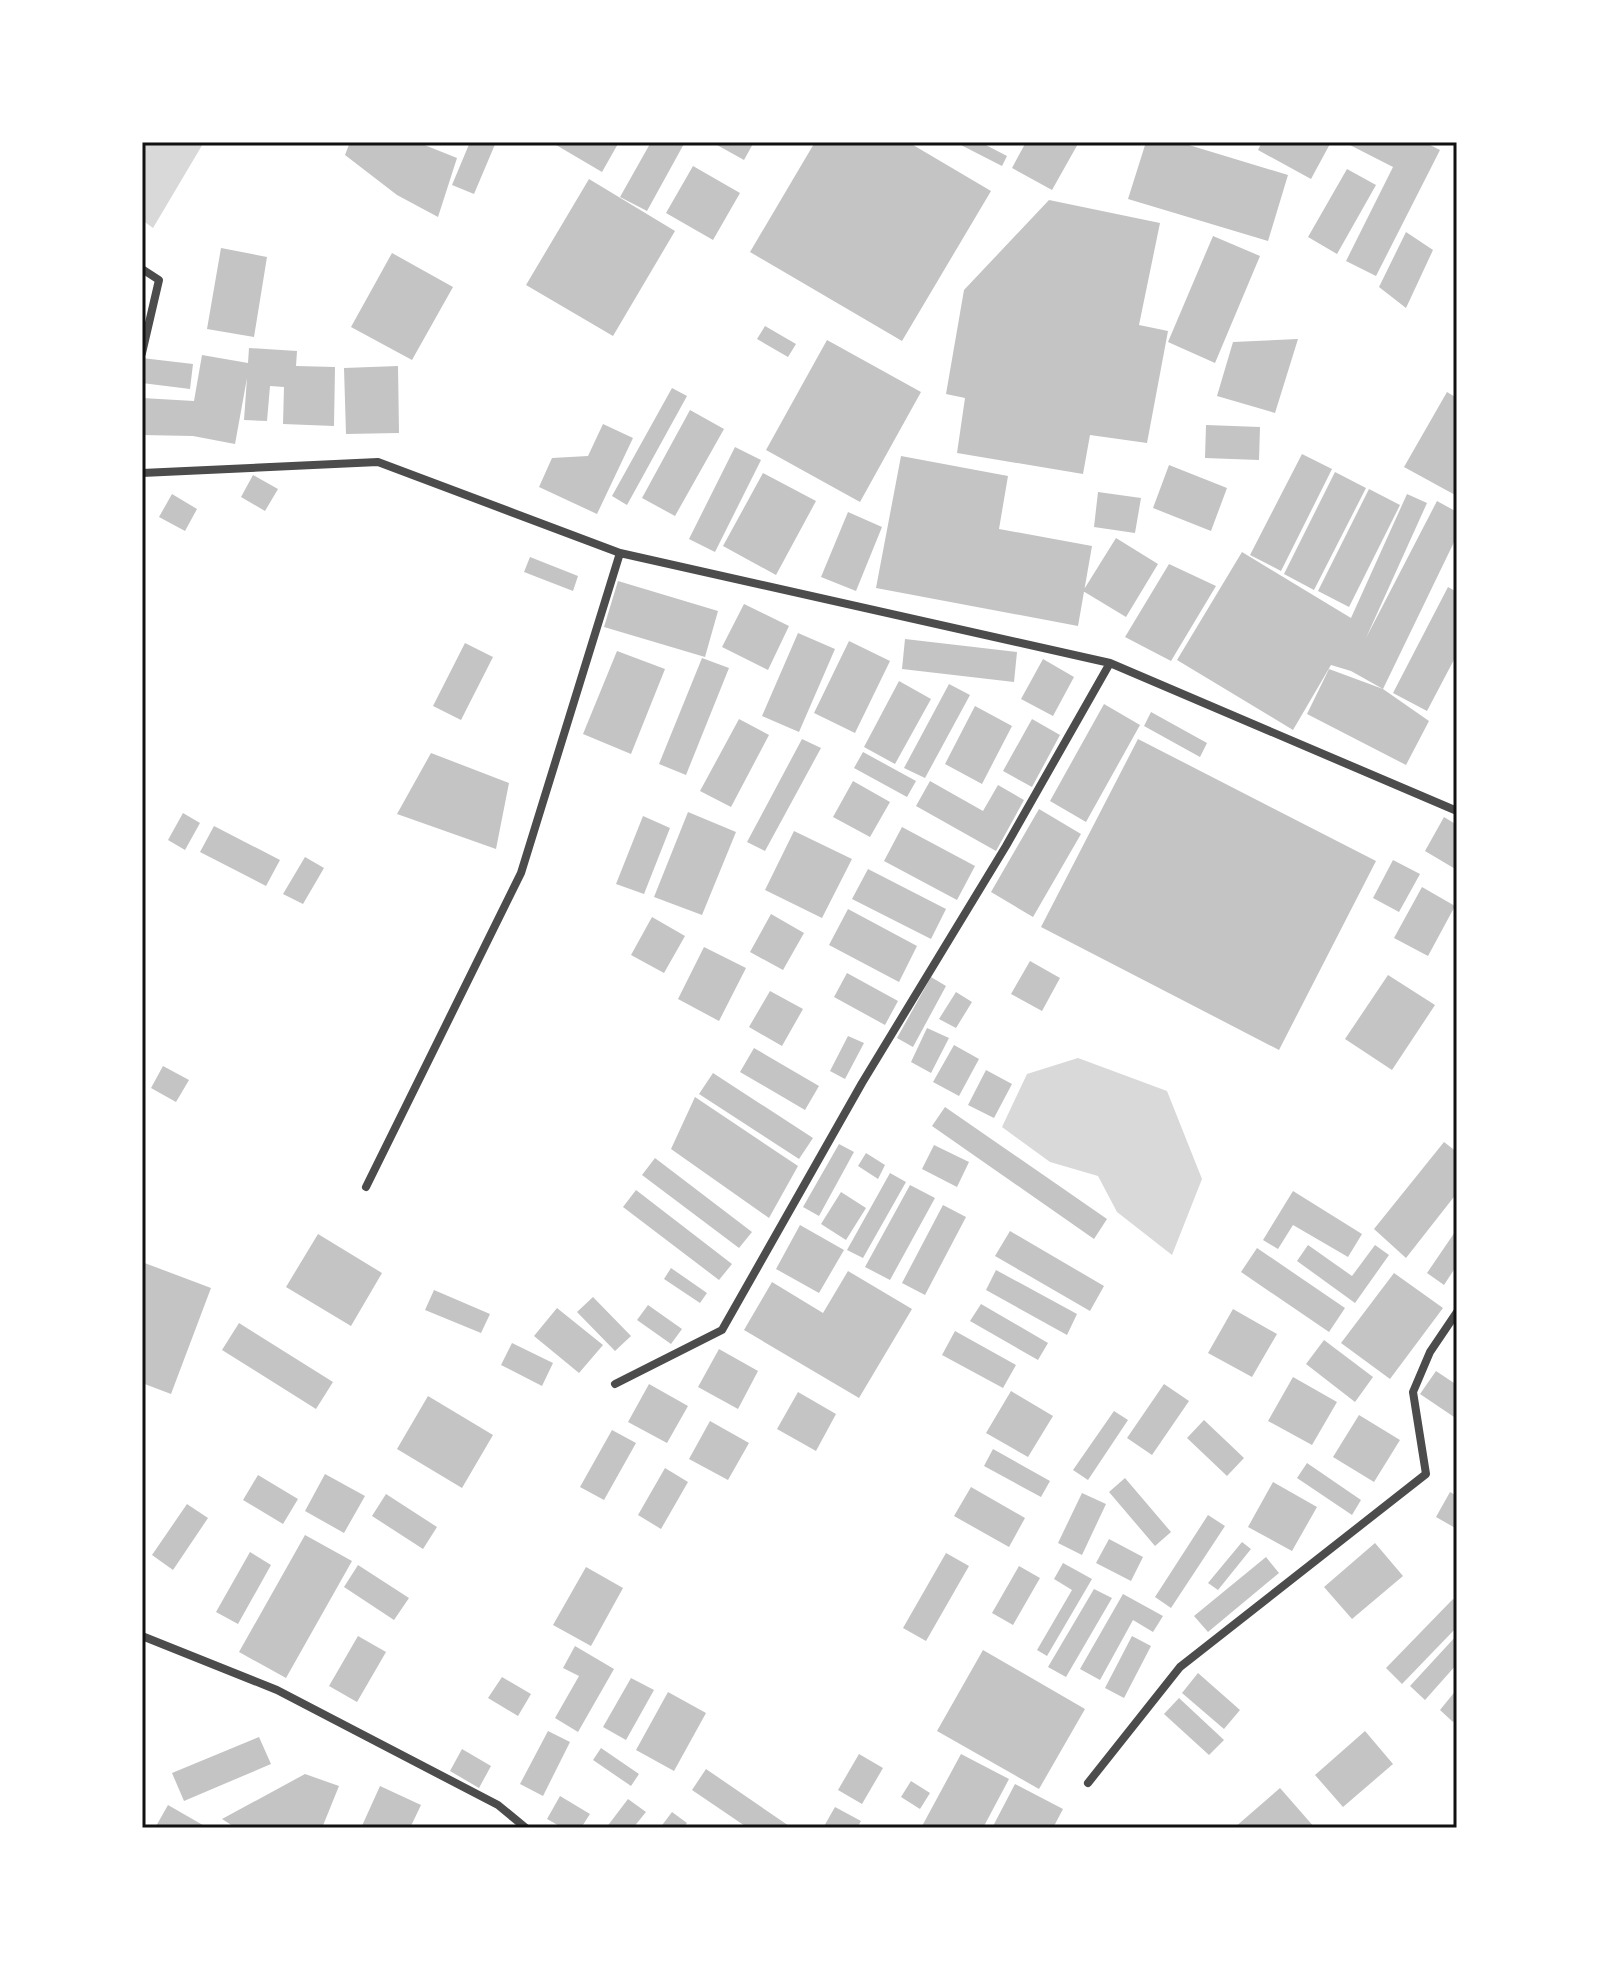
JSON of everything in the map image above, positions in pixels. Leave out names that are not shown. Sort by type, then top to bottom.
[{"type":"street","points":[[142,269],[159,280],[142,353]]},
{"type":"street","points":[[142,473],[378,462],[620,553],[1110,663],[1457,811]]},
{"type":"street","points":[[366,1187],[521,873],[620,553]]},
{"type":"street","points":[[615,1384],[722,1330],[862,1083],[1006,846],[1110,663]]},
{"type":"street","points":[[1088,1783],[1180,1667],[1426,1474],[1413,1392],[1430,1352],[1457,1312]]},
{"type":"street","points":[[142,1636],[277,1690],[498,1805],[526,1828]]},
{"type":"shaded area","points":[[142,142],[204,142],[153,228],[142,220]]},
{"type":"shaded area","points":[[1078,1058],[1167,1091],[1202,1179],[1172,1255],[1117,1212],[1098,1176],[1050,1162],[1002,1127],[1027,1074]]},
{"type":"building","points":[[350,142],[417,142],[457,158],[438,217],[397,195],[345,155]]},
{"type":"building","points":[[470,142],[496,142],[474,194],[452,185]]},
{"type":"building","points":[[551,142],[619,142],[602,172]]},
{"type":"building","points":[[651,142],[685,142],[647,211],[620,197]]},
{"type":"building","points":[[719,142],[754,142],[744,160],[717,145]]},
{"type":"building","points":[[815,142],[908,142],[991,191],[902,341],[750,252]]},
{"type":"building","points":[[955,142],[980,142],[1007,156],[1002,166]]},
{"type":"building","points":[[1026,142],[1079,142],[1052,190],[1012,168]]},
{"type":"building","points":[[1146,142],[1179,142],[1288,175],[1268,241],[1128,199]]},
{"type":"building","points":[[1262,142],[1331,142],[1311,179],[1258,150]]},
{"type":"building","points":[[1344,142],[1424,142],[1440,150],[1376,276],[1346,261],[1393,167]]},
{"type":"building","points":[[693,166],[740,193],[713,240],[666,213]]},
{"type":"building","points":[[1347,169],[1376,185],[1337,254],[1308,237]]},
{"type":"building","points":[[589,179],[675,231],[613,336],[526,285]]},
{"type":"building","points":[[1049,200],[1160,223],[1139,325],[1168,331],[1147,443],[1090,435],[1083,474],[957,453],[965,398],[946,394],[964,290]]},
{"type":"building","points":[[1406,232],[1433,250],[1406,308],[1379,287]]},
{"type":"building","points":[[1213,236],[1260,256],[1215,363],[1168,342]]},
{"type":"building","points":[[221,248],[267,257],[254,337],[207,329]]},
{"type":"building","points":[[392,253],[453,287],[412,360],[351,327]]},
{"type":"building","points":[[765,326],[796,344],[788,357],[757,339]]},
{"type":"building","points":[[1298,339],[1275,413],[1217,396],[1233,342]]},
{"type":"building","points":[[827,340],[921,392],[860,502],[766,450]]},
{"type":"building","points":[[249,348],[297,351],[296,366],[335,367],[334,426],[283,424],[284,387],[270,386],[267,421],[244,420],[247,378],[235,444],[193,436],[142,435],[142,398],[194,401],[202,355],[248,363]]},
{"type":"building","points":[[142,358],[193,364],[190,389],[142,383]]},
{"type":"building","points":[[398,366],[399,433],[346,434],[344,368]]},
{"type":"building","points":[[672,388],[687,396],[627,505],[612,496]]},
{"type":"building","points":[[1447,392],[1457,398],[1457,496],[1404,467]]},
{"type":"building","points":[[690,410],[724,429],[675,516],[642,498]]},
{"type":"building","points":[[603,424],[633,438],[597,514],[539,487],[552,458],[588,456]]},
{"type":"building","points":[[1206,425],[1260,427],[1259,460],[1205,458]]},
{"type":"building","points":[[735,447],[761,460],[715,552],[689,539]]},
{"type":"building","points":[[1302,454],[1332,469],[1281,571],[1250,555]]},
{"type":"building","points":[[901,456],[1008,476],[999,529],[1092,546],[1078,626],[876,588]]},
{"type":"building","points":[[1169,465],[1227,488],[1211,531],[1153,508]]},
{"type":"building","points":[[1335,472],[1366,488],[1314,590],[1284,574]]},
{"type":"building","points":[[763,473],[816,501],[776,575],[723,546]]},
{"type":"building","points":[[253,475],[278,489],[265,511],[241,497]]},
{"type":"building","points":[[1369,489],[1400,505],[1349,607],[1318,591]]},
{"type":"building","points":[[1098,492],[1141,498],[1135,533],[1094,527]]},
{"type":"building","points":[[172,494],[197,509],[185,531],[159,517]]},
{"type":"building","points":[[1407,494],[1427,503],[1366,638],[1437,501],[1457,512],[1457,536],[1383,689],[1351,671],[1331,665],[1293,730],[1177,660],[1242,552],[1351,618]]},
{"type":"building","points":[[848,512],[882,527],[856,591],[821,577]]},
{"type":"building","points":[[1116,538],[1158,564],[1126,617],[1083,591]]},
{"type":"building","points":[[530,557],[578,576],[573,591],[524,572]]},
{"type":"building","points":[[1169,564],[1216,586],[1171,661],[1125,637]]},
{"type":"building","points":[[618,581],[718,611],[705,657],[604,627]]},
{"type":"building","points":[[1448,587],[1457,592],[1457,654],[1427,711],[1393,693]]},
{"type":"building","points":[[744,604],[789,626],[768,670],[722,647]]},
{"type":"building","points":[[798,633],[835,649],[799,732],[762,716]]},
{"type":"building","points":[[905,639],[1017,652],[1014,682],[902,669]]},
{"type":"building","points":[[849,641],[890,661],[855,733],[814,713]]},
{"type":"building","points":[[465,643],[493,657],[461,720],[433,706]]},
{"type":"building","points":[[617,651],[665,669],[631,754],[583,734]]},
{"type":"building","points":[[702,658],[729,668],[686,775],[659,764]]},
{"type":"building","points":[[1043,659],[1074,677],[1053,716],[1021,699]]},
{"type":"building","points":[[1329,669],[1383,689],[1429,721],[1406,765],[1307,714]]},
{"type":"building","points":[[899,681],[931,699],[895,764],[864,747]]},
{"type":"building","points":[[949,684],[970,695],[925,778],[904,768]]},
{"type":"building","points":[[1104,704],[1140,725],[1086,822],[1050,801]]},
{"type":"building","points":[[975,706],[1012,726],[982,784],[945,764]]},
{"type":"building","points":[[1151,712],[1207,743],[1200,757],[1144,726]]},
{"type":"building","points":[[739,719],[769,735],[731,807],[700,791]]},
{"type":"building","points":[[1032,719],[1060,735],[1032,787],[1003,771]]},
{"type":"building","points":[[802,739],[821,748],[765,851],[747,842]]},
{"type":"building","points":[[1138,739],[1376,861],[1279,1050],[1041,927]]},
{"type":"building","points":[[863,752],[916,781],[907,797],[854,768]]},
{"type":"building","points":[[431,753],[509,783],[496,849],[397,814]]},
{"type":"building","points":[[853,781],[890,802],[870,837],[833,817]]},
{"type":"building","points":[[930,781],[983,811],[998,785],[1024,800],[996,851],[916,806]]},
{"type":"building","points":[[1039,809],[1081,834],[1033,917],[991,892]]},
{"type":"building","points":[[688,812],[736,832],[702,915],[654,897]]},
{"type":"building","points":[[183,813],[200,823],[185,850],[168,840]]},
{"type":"building","points":[[643,816],[670,828],[644,894],[616,884]]},
{"type":"building","points":[[1444,817],[1457,825],[1457,870],[1425,851]]},
{"type":"building","points":[[214,826],[280,860],[266,886],[200,852]]},
{"type":"building","points":[[902,827],[975,866],[957,900],[884,861]]},
{"type":"building","points":[[794,831],[852,859],[822,918],[765,890]]},
{"type":"building","points":[[305,857],[324,868],[303,904],[283,894]]},
{"type":"building","points":[[1393,860],[1420,874],[1399,912],[1373,898]]},
{"type":"building","points":[[868,869],[946,909],[931,939],[852,899]]},
{"type":"building","points":[[1422,887],[1455,906],[1428,956],[1394,938]]},
{"type":"building","points":[[848,909],[917,946],[899,982],[829,945]]},
{"type":"building","points":[[771,914],[804,933],[783,970],[750,952]]},
{"type":"building","points":[[652,917],[685,936],[664,973],[631,955]]},
{"type":"building","points":[[704,947],[746,968],[719,1021],[678,999]]},
{"type":"building","points":[[1030,961],[1060,978],[1042,1011],[1011,994]]},
{"type":"building","points":[[847,973],[898,1001],[885,1025],[834,997]]},
{"type":"building","points":[[1388,975],[1435,1005],[1392,1070],[1345,1039]]},
{"type":"building","points":[[931,977],[946,986],[913,1047],[897,1038]]},
{"type":"building","points":[[770,991],[803,1009],[782,1046],[749,1027]]},
{"type":"building","points":[[956,992],[972,1002],[956,1028],[939,1019]]},
{"type":"building","points":[[927,1028],[949,1038],[931,1073],[911,1062]]},
{"type":"building","points":[[848,1036],[864,1043],[845,1079],[830,1071]]},
{"type":"building","points":[[954,1045],[979,1059],[959,1096],[933,1082]]},
{"type":"building","points":[[754,1048],[819,1086],[805,1110],[740,1072]]},
{"type":"building","points":[[163,1066],[189,1080],[176,1102],[151,1088]]},
{"type":"building","points":[[986,1070],[1012,1084],[994,1118],[968,1105]]},
{"type":"building","points":[[713,1073],[813,1138],[799,1159],[699,1094]]},
{"type":"building","points":[[695,1097],[798,1166],[769,1218],[671,1149]]},
{"type":"building","points":[[945,1107],[1107,1219],[1094,1239],[932,1126]]},
{"type":"building","points":[[1444,1142],[1457,1152],[1457,1193],[1406,1258],[1374,1229]]},
{"type":"building","points":[[839,1144],[854,1152],[819,1216],[803,1207]]},
{"type":"building","points":[[934,1145],[969,1162],[957,1187],[922,1169]]},
{"type":"building","points":[[866,1153],[885,1165],[878,1179],[858,1166]]},
{"type":"building","points":[[655,1158],[752,1232],[739,1248],[642,1175]]},
{"type":"building","points":[[890,1173],[906,1182],[863,1258],[847,1250]]},
{"type":"building","points":[[910,1185],[935,1198],[890,1280],[865,1267]]},
{"type":"building","points":[[636,1190],[732,1264],[719,1280],[623,1207]]},
{"type":"building","points":[[1293,1191],[1362,1234],[1348,1257],[1293,1225],[1278,1249],[1263,1240]]},
{"type":"building","points":[[841,1192],[866,1208],[846,1240],[821,1224]]},
{"type":"building","points":[[943,1205],[966,1217],[925,1295],[902,1283]]},
{"type":"building","points":[[800,1225],[844,1250],[819,1293],[776,1269]]},
{"type":"building","points":[[1457,1229],[1457,1265],[1444,1285],[1427,1273]]},
{"type":"building","points":[[1010,1231],[1104,1286],[1090,1311],[995,1256]]},
{"type":"building","points":[[318,1234],[382,1273],[351,1326],[286,1287]]},
{"type":"building","points":[[1308,1245],[1352,1276],[1375,1245],[1389,1255],[1355,1303],[1297,1261]]},
{"type":"building","points":[[1257,1248],[1345,1308],[1329,1332],[1241,1272]]},
{"type":"building","points":[[142,1262],[211,1288],[171,1394],[142,1383]]},
{"type":"building","points":[[671,1268],[707,1293],[700,1303],[664,1279]]},
{"type":"building","points":[[996,1270],[1077,1314],[1067,1335],[986,1290]]},
{"type":"building","points":[[848,1271],[912,1309],[859,1398],[744,1330],[772,1282],[823,1313]]},
{"type":"building","points":[[1394,1273],[1443,1308],[1390,1379],[1341,1343]]},
{"type":"building","points":[[434,1290],[490,1314],[481,1333],[425,1310]]},
{"type":"building","points":[[593,1297],[631,1336],[615,1351],[577,1312]]},
{"type":"building","points":[[981,1304],[1048,1343],[1038,1360],[970,1321]]},
{"type":"building","points":[[648,1305],[682,1329],[671,1344],[637,1320]]},
{"type":"building","points":[[557,1308],[603,1345],[579,1373],[534,1336]]},
{"type":"building","points":[[1233,1309],[1277,1334],[1252,1377],[1208,1353]]},
{"type":"building","points":[[239,1323],[333,1382],[316,1409],[222,1350]]},
{"type":"building","points":[[955,1331],[1016,1365],[1003,1388],[942,1355]]},
{"type":"building","points":[[1324,1340],[1373,1377],[1355,1402],[1306,1364]]},
{"type":"building","points":[[512,1343],[553,1363],[542,1386],[501,1365]]},
{"type":"building","points":[[719,1349],[758,1371],[738,1409],[698,1387]]},
{"type":"building","points":[[1436,1371],[1457,1385],[1457,1419],[1420,1394]]},
{"type":"building","points":[[1293,1377],[1337,1402],[1312,1445],[1268,1421]]},
{"type":"building","points":[[649,1384],[688,1406],[667,1443],[628,1422]]},
{"type":"building","points":[[1164,1384],[1189,1401],[1152,1455],[1127,1438]]},
{"type":"building","points":[[1011,1391],[1053,1416],[1028,1457],[986,1433]]},
{"type":"building","points":[[798,1392],[836,1414],[816,1451],[777,1429]]},
{"type":"building","points":[[428,1396],[493,1435],[462,1488],[397,1449]]},
{"type":"building","points":[[1114,1411],[1128,1420],[1088,1480],[1073,1470]]},
{"type":"building","points":[[1359,1415],[1400,1440],[1374,1482],[1333,1457]]},
{"type":"building","points":[[1204,1420],[1244,1458],[1227,1476],[1187,1438]]},
{"type":"building","points":[[710,1421],[749,1443],[728,1480],[689,1459]]},
{"type":"building","points":[[612,1430],[636,1443],[604,1500],[580,1487]]},
{"type":"building","points":[[993,1449],[1050,1481],[1041,1497],[984,1466]]},
{"type":"building","points":[[1307,1463],[1361,1500],[1352,1515],[1297,1478]]},
{"type":"building","points":[[665,1468],[688,1482],[661,1529],[638,1515]]},
{"type":"building","points":[[325,1474],[365,1496],[344,1533],[305,1511]]},
{"type":"building","points":[[258,1475],[298,1499],[283,1524],[243,1500]]},
{"type":"building","points":[[1125,1478],[1171,1532],[1155,1546],[1109,1492]]},
{"type":"building","points":[[1273,1482],[1317,1507],[1292,1551],[1248,1527]]},
{"type":"building","points":[[971,1487],[1025,1518],[1009,1547],[954,1516]]},
{"type":"building","points":[[1450,1492],[1457,1496],[1457,1529],[1436,1517]]},
{"type":"building","points":[[1082,1493],[1106,1504],[1082,1555],[1058,1543]]},
{"type":"building","points":[[386,1494],[437,1527],[423,1549],[372,1516]]},
{"type":"building","points":[[187,1504],[208,1518],[173,1570],[152,1555]]},
{"type":"building","points":[[1208,1515],[1225,1526],[1171,1608],[1155,1597]]},
{"type":"building","points":[[305,1535],[352,1561],[286,1678],[239,1652]]},
{"type":"building","points":[[1109,1539],[1143,1557],[1131,1581],[1096,1563]]},
{"type":"building","points":[[1242,1542],[1251,1549],[1218,1590],[1208,1583]]},
{"type":"building","points":[[1375,1543],[1403,1576],[1352,1619],[1324,1587]]},
{"type":"building","points":[[250,1552],[271,1565],[238,1624],[216,1612]]},
{"type":"building","points":[[946,1553],[969,1566],[926,1641],[903,1628]]},
{"type":"building","points":[[1266,1557],[1279,1573],[1208,1632],[1194,1616]]},
{"type":"building","points":[[1063,1563],[1092,1579],[1047,1656],[1037,1650],[1072,1590],[1054,1579]]},
{"type":"building","points":[[358,1565],[409,1598],[394,1620],[344,1587]]},
{"type":"building","points":[[1019,1566],[1040,1578],[1013,1625],[992,1613]]},
{"type":"building","points":[[586,1567],[623,1588],[591,1646],[553,1625]]},
{"type":"building","points":[[1094,1589],[1112,1598],[1066,1677],[1048,1667]]},
{"type":"building","points":[[1123,1594],[1163,1616],[1153,1632],[1133,1620],[1100,1680],[1080,1669]]},
{"type":"building","points":[[1453,1599],[1457,1603],[1457,1627],[1402,1684],[1386,1668]]},
{"type":"building","points":[[1457,1635],[1457,1664],[1425,1700],[1410,1686]]},
{"type":"building","points":[[358,1636],[386,1652],[357,1702],[329,1686]]},
{"type":"building","points":[[1132,1636],[1151,1646],[1124,1698],[1105,1688]]},
{"type":"building","points":[[575,1646],[614,1669],[578,1732],[555,1718],[579,1676],[563,1668]]},
{"type":"building","points":[[983,1650],[1085,1709],[1039,1789],[937,1731]]},
{"type":"building","points":[[1198,1673],[1240,1710],[1224,1729],[1182,1693]]},
{"type":"building","points":[[502,1677],[531,1694],[518,1716],[488,1698]]},
{"type":"building","points":[[631,1678],[654,1690],[626,1740],[603,1727]]},
{"type":"building","points":[[1457,1689],[1457,1717],[1453,1722],[1440,1710]]},
{"type":"building","points":[[668,1692],[706,1713],[674,1771],[636,1750]]},
{"type":"building","points":[[1179,1698],[1224,1740],[1209,1755],[1164,1714]]},
{"type":"building","points":[[548,1731],[570,1742],[543,1796],[520,1784]]},
{"type":"building","points":[[1365,1731],[1393,1764],[1343,1807],[1315,1775]]},
{"type":"building","points":[[259,1737],[271,1764],[184,1801],[172,1773]]},
{"type":"building","points":[[601,1748],[639,1774],[631,1786],[593,1760]]},
{"type":"building","points":[[462,1749],[491,1766],[479,1788],[450,1771]]},
{"type":"building","points":[[859,1754],[883,1768],[862,1804],[838,1790]]},
{"type":"building","points":[[961,1754],[1009,1779],[983,1828],[921,1828]]},
{"type":"building","points":[[706,1769],[792,1828],[748,1828],[692,1790]]},
{"type":"building","points":[[305,1774],[339,1786],[322,1828],[236,1828],[222,1819]]},
{"type":"building","points":[[911,1781],[930,1793],[920,1809],[901,1797]]},
{"type":"building","points":[[1015,1784],[1063,1809],[1053,1828],[992,1828]]},
{"type":"building","points":[[380,1786],[421,1805],[410,1828],[361,1828]]},
{"type":"building","points":[[1280,1788],[1315,1828],[1234,1828]]},
{"type":"building","points":[[560,1796],[590,1814],[581,1828],[563,1828],[547,1819]]},
{"type":"building","points":[[628,1799],[646,1812],[633,1828],[606,1828]]},
{"type":"building","points":[[168,1805],[208,1828],[155,1828]]},
{"type":"building","points":[[835,1807],[861,1821],[857,1828],[823,1828]]},
{"type":"building","points":[[672,1812],[687,1823],[683,1828],[660,1828]]}]
